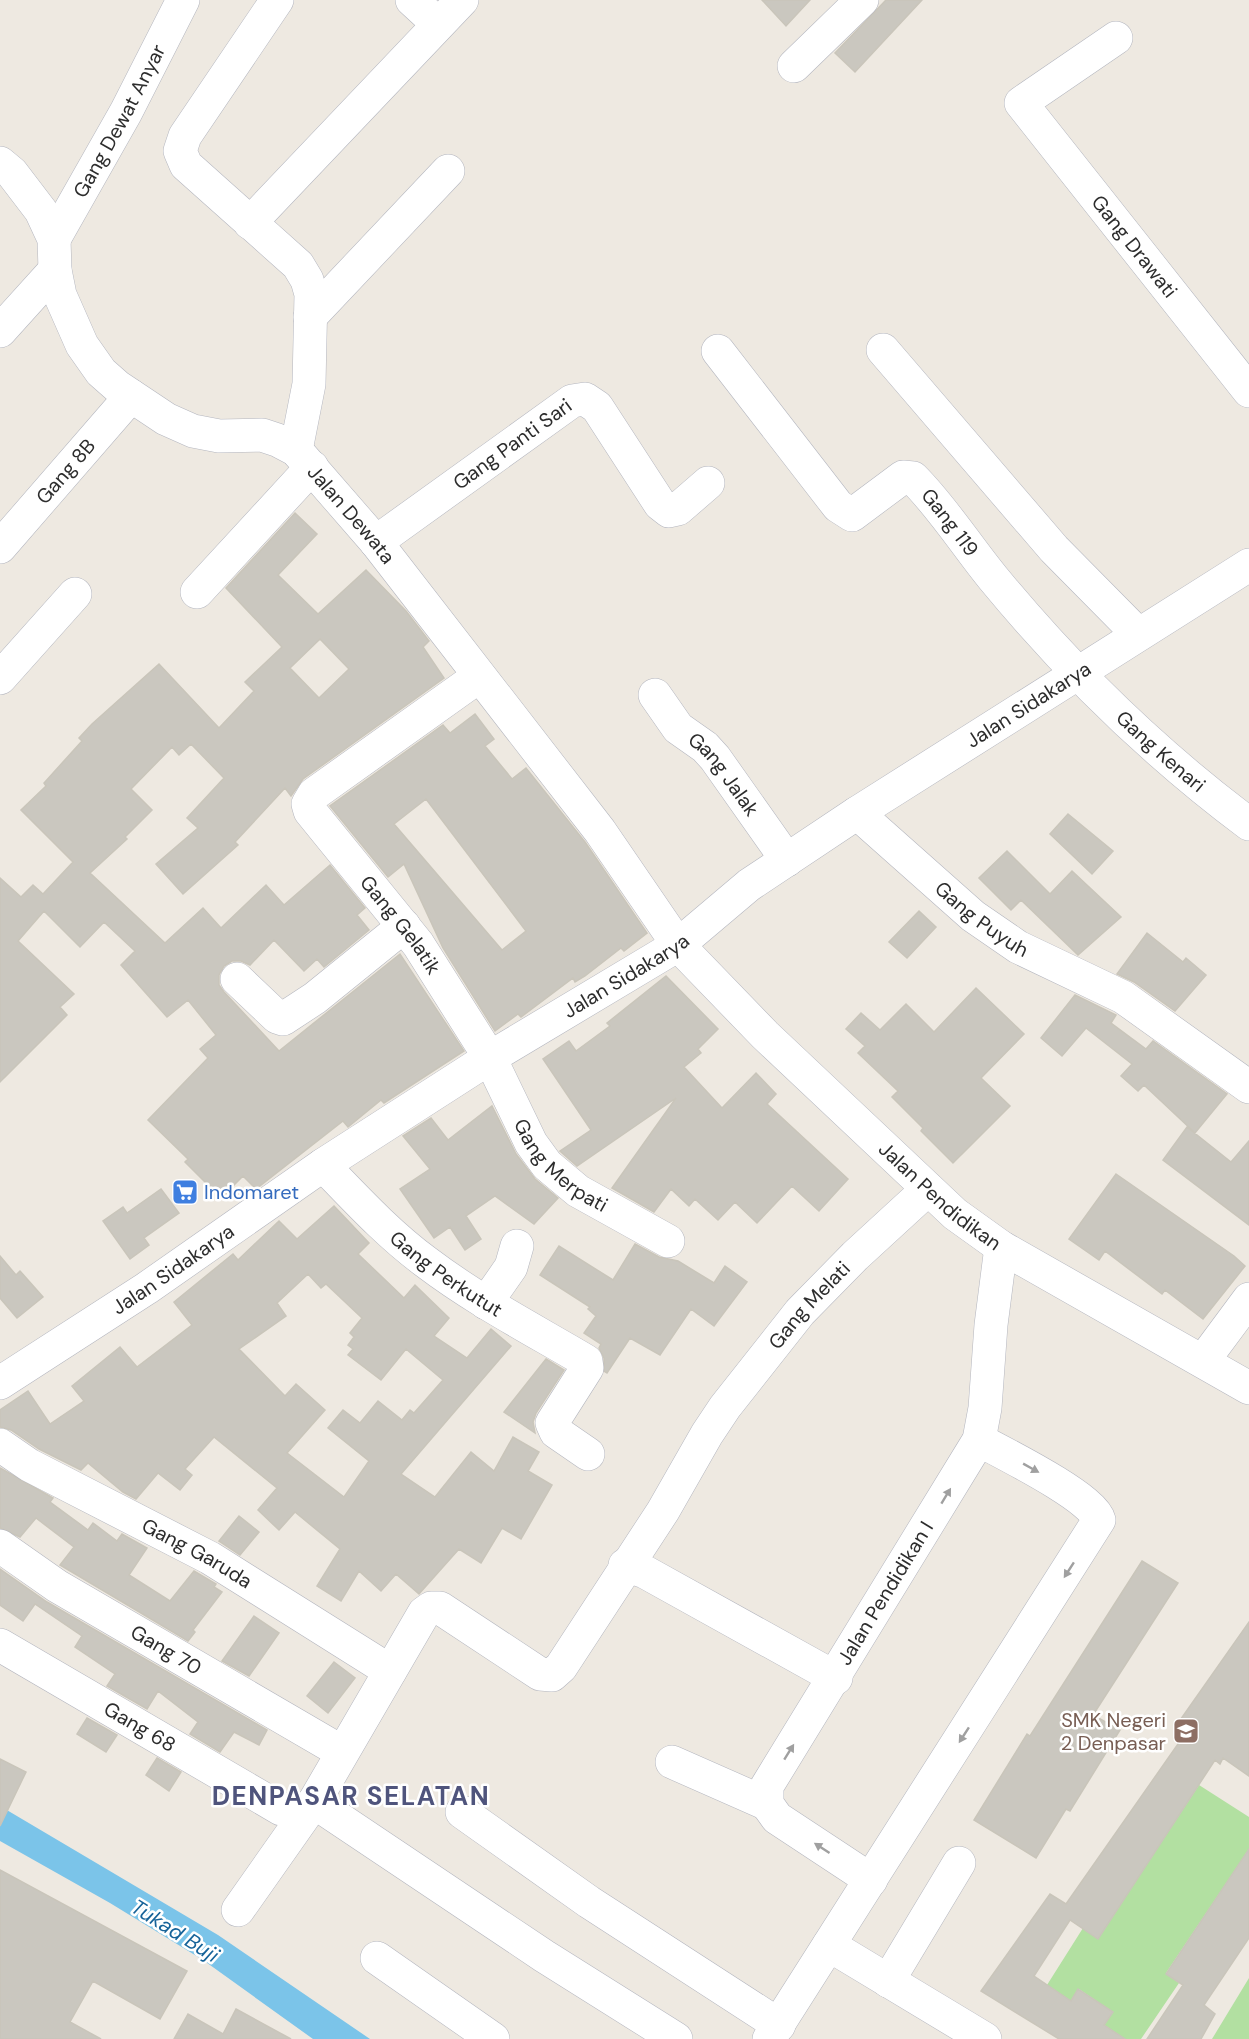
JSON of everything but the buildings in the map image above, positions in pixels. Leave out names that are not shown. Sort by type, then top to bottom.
[{"type":"street","name":"Gang Dewat Anyar","points":[[0,331],[54,255],[183,0]]},
{"type":"street","points":[[197,592],[304,458],[309,384],[311,294],[298,265],[186,165],[180,152],[185,136],[277,0]]},
{"type":"street","points":[[412,0],[438,24]]},
{"type":"street","points":[[250,224],[462,0]]},
{"type":"street","points":[[794,66],[862,0]]},
{"type":"street","name":"Gang Drawati","points":[[1116,38],[1021,103],[1249,391]]},
{"type":"street","points":[[310,317],[448,171]]},
{"type":"street","name":"Jalan Dewata","points":[[4,174],[41,211],[54,255],[60,295],[82,345],[101,372],[131,396],[166,419],[193,431],[219,436],[262,435],[277,440],[304,458],[376,542],[600,831],[678,945]]},
{"type":"street","points":[[882,350],[1054,549],[1138,634]]},
{"type":"street","name":"Gang 119","points":[[718,351],[844,511],[852,515],[903,477],[913,478],[993,578],[1077,674]]},
{"type":"street","name":"Gang 8B","points":[[0,547],[131,396]]},
{"type":"street","name":"Gang Panti Sari","points":[[376,542],[572,401],[585,399],[597,406],[660,504],[669,511],[678,509],[708,483]]},
{"type":"street","name":"Jalan Sidakarya","points":[[5,1371],[147,1288],[323,1165],[490,1058],[678,945],[749,885],[857,813],[1138,634],[1244,577]]},
{"type":"street","points":[[0,678],[75,594]]},
{"type":"street","name":"Gang Kenari","points":[[1077,674],[1201,788],[1249,824]]},
{"type":"street","name":"Gang Gelatik","points":[[478,676],[310,798],[310,811],[404,926],[490,1058]]},
{"type":"street","name":"Gang Jalak","points":[[655,695],[678,728],[705,747],[715,758],[787,860]]},
{"type":"street","name":"Gang Puyuh","points":[[857,813],[973,916],[1018,947],[1123,997],[1249,1087]]},
{"type":"street","points":[[237,979],[277,1017],[283,1019],[315,998],[404,926]]},
{"type":"street","name":"Jalan Pendidikan","points":[[678,945],[765,1035],[955,1214],[1001,1247],[1249,1388]]},
{"type":"street","name":"Gang Merpati","points":[[490,1058],[531,1143],[547,1165],[578,1191],[668,1241]]},
{"type":"street","name":"Gang Perkutut","points":[[323,1165],[392,1235],[427,1263],[486,1303],[586,1361],[587,1368],[552,1423],[556,1432],[588,1454]]},
{"type":"street","name":"Gang Melati","points":[[390,1671],[424,1613],[431,1608],[440,1608],[540,1674],[552,1675],[561,1666],[625,1565],[663,1511],[706,1434],[800,1312],[855,1256],[928,1189]]},
{"type":"street","points":[[486,1303],[511,1267],[517,1246]]},
{"type":"street","name":"Jalan Pendidikan I","points":[[767,1804],[768,1786],[980,1440],[1001,1247]]},
{"type":"street","points":[[1203,1361],[1249,1299]]},
{"type":"street","points":[[462,1812],[774,2032],[1099,1520],[1093,1508],[1040,1473],[980,1440]]},
{"type":"street","name":"Gang Garuda","points":[[0,1445],[29,1465],[210,1558],[390,1671]]},
{"type":"street","name":"Gang 70","points":[[0,1546],[57,1586],[335,1748]]},
{"type":"street","points":[[625,1565],[645,1572],[836,1678]]},
{"type":"street","name":"Gang 68","points":[[0,1645],[281,1809]]},
{"type":"street","points":[[238,1910],[314,1802],[390,1671]]},
{"type":"street","points":[[672,1762],[767,1804],[777,1818],[871,1880]]},
{"type":"street","points":[[314,1802],[544,1956],[676,2039]]},
{"type":"street","points":[[888,1981],[959,1863]]},
{"type":"street","points":[[829,1945],[985,2039]]},
{"type":"street","points":[[376,1958],[492,2039]]},
{"type":"green space","points":[[1199,1785],[1249,1817],[1249,1849],[1166,1973],[1179,1983],[1141,2039],[1125,2039],[1104,2025],[1112,2012],[1079,1989],[1071,2001],[1047,1985],[1083,1928],[1098,1938]]},
{"type":"green space","points":[[1249,1978],[1249,2039],[1212,2039]]},
{"type":"water","name":"Tukad Buji","points":[[0,1806],[218,1935],[370,2039],[313,2039],[203,1960],[110,1903],[0,1841]]},
{"type":"place","name":"Indomaret","points":[[185,1192]]},
{"type":"place","name":"SMK Negeri 2 Denpasar","points":[[1186,1731]]},
{"type":"district","name":"DENPASAR SELATAN","points":[[351,1796]]}]
